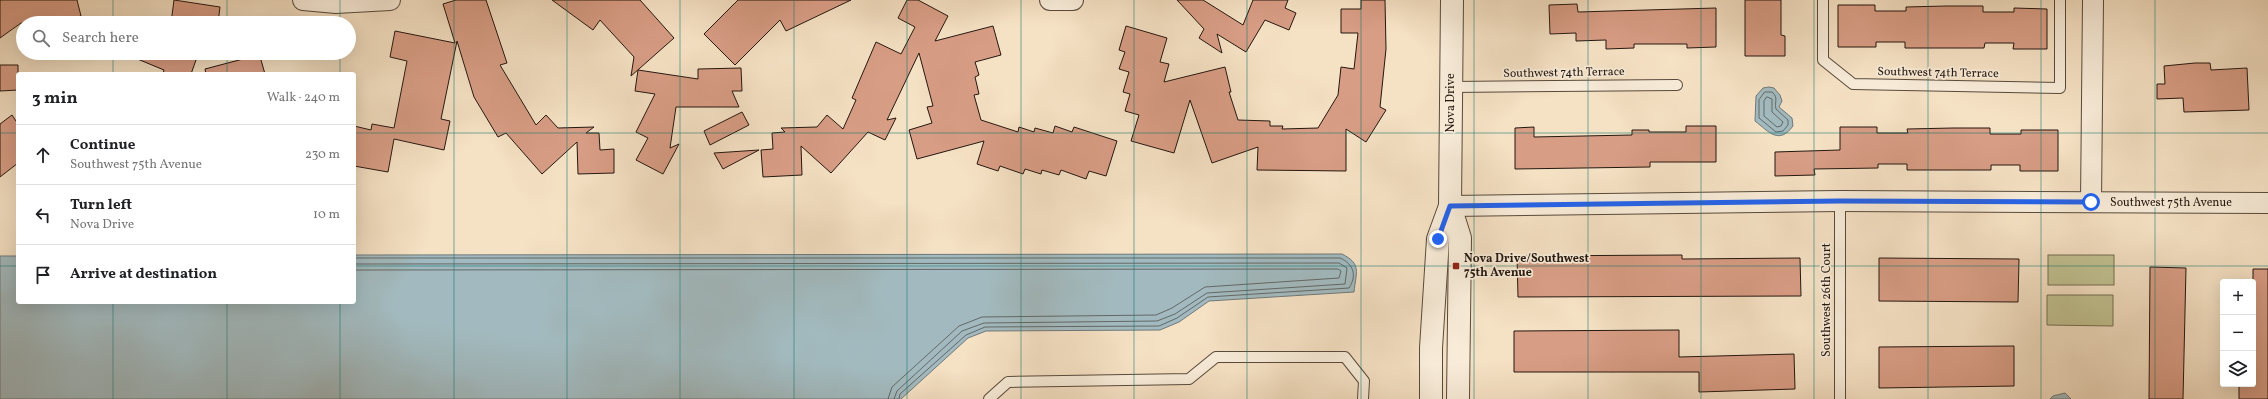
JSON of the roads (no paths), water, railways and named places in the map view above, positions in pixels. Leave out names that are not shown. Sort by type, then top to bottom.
[{"type":"street","points":[[303,0],[336,3],[390,0]]},
{"type":"street","points":[[1050,0],[1067,2],[1074,0]]},
{"type":"street","name":"Nova Drive","points":[[1452,0],[1450,206],[1460,238],[1458,399]]},
{"type":"street","points":[[2091,202],[2093,0]]},
{"type":"street","name":"Southwest 75th Avenue","points":[[1450,206],[1840,201],[2268,203]]},
{"type":"street","name":"Nova Drive","points":[[1431,399],[1431,348],[1438,239],[1450,206]]},
{"type":"lane","name":"Southwest 74th Terrace","points":[[1823,0],[1823,60],[1853,84],[2060,88],[2060,0]]},
{"type":"lane","name":"Southwest 74th Terrace","points":[[1451,87],[1677,85]]},
{"type":"lane","name":"Southwest 26th Court","points":[[1840,201],[1840,399]]},
{"type":"lane","points":[[989,399],[1008,382],[1189,379],[1216,357],[1345,357],[1364,381],[1363,399]]},
{"type":"water","points":[[1763,88],[1774,88],[1780,95],[1782,101],[1779,107],[1792,118],[1793,126],[1788,132],[1779,136],[1769,132],[1755,121],[1756,96]]},
{"type":"water","points":[[1342,254],[1353,261],[1356,274],[1354,292],[1209,301],[1179,322],[1160,330],[986,331],[968,338],[901,399],[0,399],[0,256],[16,256],[16,304],[356,304],[356,255]]},
{"type":"water","points":[[2065,393],[2071,399],[2050,399],[2053,396]]},
{"type":"place","name":"Nova Drive/Southwest 75th Avenue","points":[[1456,266]]}]
